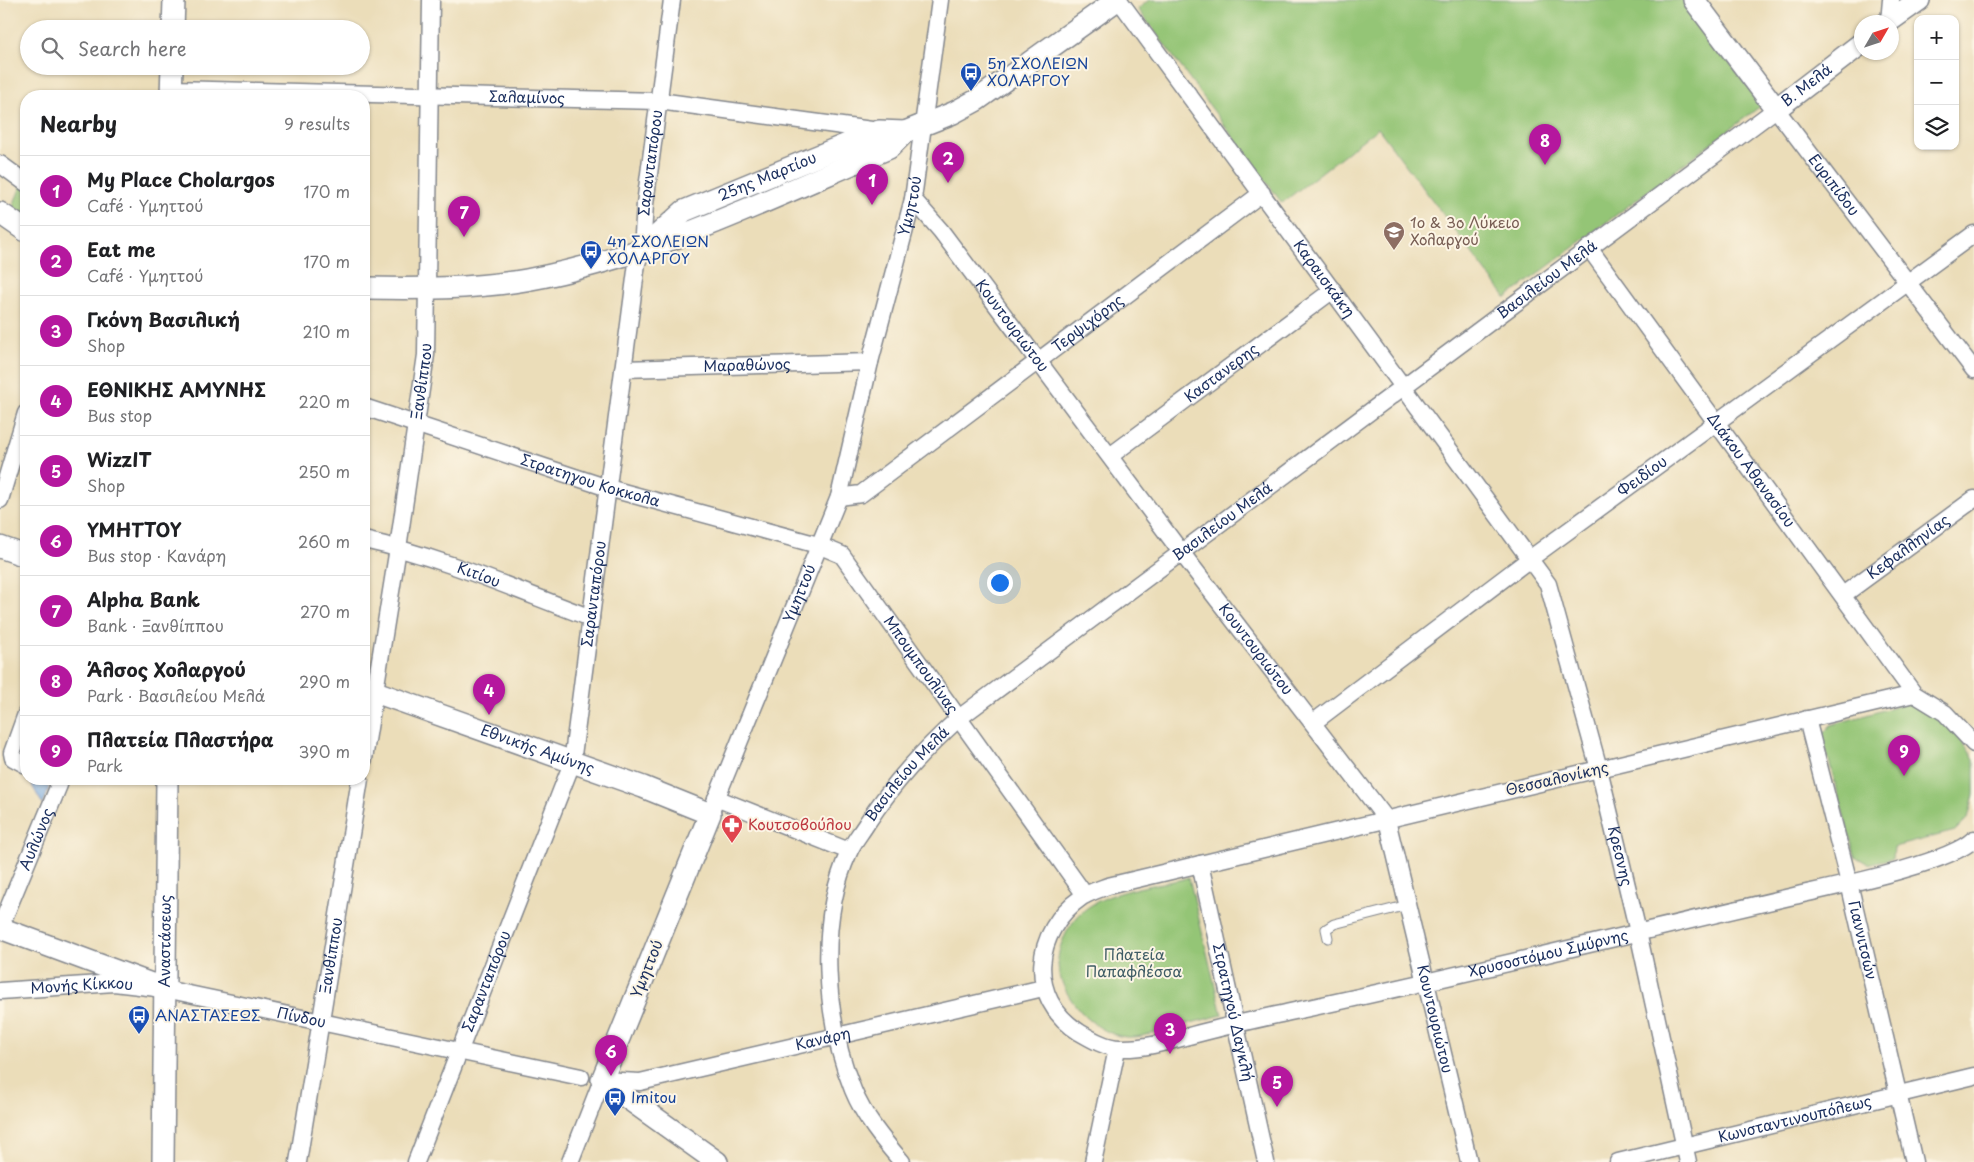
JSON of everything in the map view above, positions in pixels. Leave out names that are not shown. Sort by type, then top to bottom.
[{"type":"street","points":[[173,20],[174,0]]},
{"type":"street","name":"Ξανθίππου","points":[[370,685],[398,548],[426,355],[431,0]]},
{"type":"street","name":"Σαρανταπόρου","points":[[416,1162],[572,762],[623,369],[638,263],[642,249],[645,204],[672,0]]},
{"type":"street","name":"Υμηττού","points":[[570,1162],[592,1078],[713,806],[839,497],[870,362],[913,199],[925,124],[940,0]]},
{"type":"street","name":"25ης Μαρτίου","points":[[370,288],[475,287],[526,280],[587,266],[693,231],[888,148],[905,132],[953,113],[977,100],[1118,0]]},
{"type":"street","name":"Καραισκάκη","points":[[1118,0],[1531,558]]},
{"type":"street","name":"Ευριπίδου","points":[[1694,0],[1974,370]]},
{"type":"street","points":[[1889,15],[1892,0]]},
{"type":"street","points":[[1898,15],[1919,0]]},
{"type":"street","name":"Β. Μελά","points":[[1776,108],[1854,49]]},
{"type":"street","points":[[172,75],[172,90]]},
{"type":"street","name":"Σαλαμίνος","points":[[370,94],[659,101],[879,131]]},
{"type":"street","name":"Βασιλείου Μελά","points":[[837,1036],[828,942],[834,894],[849,851],[890,789],[924,750],[959,718],[1776,108]]},
{"type":"street","name":"25ης Μαρτίου","points":[[642,249],[684,211],[879,131],[905,132]]},
{"type":"street","points":[[0,164],[20,179]]},
{"type":"street","name":"Τερψιχόρης","points":[[839,497],[861,494],[1262,193]]},
{"type":"street","name":"Κουντουριώτου","points":[[913,199],[941,231],[1181,552],[1314,722],[1387,820],[1469,1162]]},
{"type":"street","points":[[0,214],[20,228]]},
{"type":"street","name":"Φειδίου","points":[[1314,722],[1531,558],[1974,234]]},
{"type":"street","name":"Διάκου Αθανασίου","points":[[1589,248],[1914,694]]},
{"type":"street","name":"Καστανερης","points":[[1110,456],[1333,290]]},
{"type":"street","name":"Μαραθώνος","points":[[623,369],[870,362]]},
{"type":"street","name":"Στρατηγου Κοκκολα","points":[[370,409],[608,488],[818,545]]},
{"type":"street","points":[[0,500],[20,433]]},
{"type":"street","name":"Κεφαλληνίας","points":[[1843,595],[1974,498]]},
{"type":"street","name":"Κιτίου","points":[[370,541],[398,548],[591,618]]},
{"type":"street","name":"Μπουμπουλίνας","points":[[818,545],[842,555],[1085,895]]},
{"type":"street","points":[[0,547],[20,554]]},
{"type":"street","name":"Κρεσνης","points":[[1531,558],[1548,584],[1599,769],[1638,932],[1686,1154]]},
{"type":"street","name":"Εθνικής Αμύνης","points":[[370,690],[572,762],[849,851]]},
{"type":"street","points":[[1914,694],[1945,713],[1974,744]]},
{"type":"street","name":"Θεσσαλονίκης","points":[[1085,895],[1108,886],[1914,694]]},
{"type":"street","name":"Γιαννιτσών","points":[[1806,719],[1849,883],[1897,1096],[1914,1162]]},
{"type":"street","points":[[20,731],[12,753],[13,758],[20,762]]},
{"type":"street","name":"Αυλώνος","points":[[0,928],[58,785]]},
{"type":"street","name":"Αναστάσεως","points":[[163,1162],[167,785]]},
{"type":"street","name":"Ξανθίππου","points":[[298,1162],[359,785]]},
{"type":"street","name":"Χρυσοστόμου Σμύρνης","points":[[1117,1048],[1148,1046],[1235,1024],[1427,983],[1849,883],[1945,856],[1972,846]]},
{"type":"street","name":"Στρατηγού Δαγκλή","points":[[1200,864],[1266,1162]]},
{"type":"street","points":[[1085,895],[1071,906],[1054,926],[1046,941],[1042,962],[1043,988],[1053,1006],[1072,1027],[1093,1040],[1117,1048],[1093,1162]]},
{"type":"street","name":"Πίνδου","points":[[0,928],[165,989],[321,1021],[458,1052],[592,1078]]},
{"type":"street","name":"Μονής Κίκκου","points":[[0,990],[114,983],[165,989]]},
{"type":"street","name":"Κανάρη","points":[[592,1078],[640,1082],[1043,988]]},
{"type":"street","points":[[837,1036],[854,1090],[879,1135],[902,1162]]},
{"type":"street","name":"Κωνσταντινουπόλεως","points":[[1618,1162],[1686,1154],[1974,1076]]},
{"type":"street","points":[[592,1078],[717,1162]]},
{"type":"lane","points":[[1328,938],[1326,929],[1334,924],[1408,905]]},
{"type":"green space","points":[[1149,0],[1682,0],[1762,105],[1506,298],[1378,128],[1282,203],[1138,9]]},
{"type":"green space","points":[[20,188],[20,211],[13,206]]},
{"type":"green space","points":[[1912,702],[1941,718],[1961,739],[1974,759],[1974,794],[1968,818],[1955,831],[1894,847],[1893,858],[1868,864],[1855,856],[1822,735],[1831,725]]},
{"type":"green space","name":"Πλατεία Παπαφλέσσα","points":[[1189,878],[1222,1015],[1140,1036],[1120,1036],[1107,1032],[1083,1014],[1065,990],[1060,977],[1058,957],[1065,936],[1081,913],[1091,905],[1132,889]]},
{"type":"water","points":[[32,785],[49,787],[43,805]]},
{"type":"place","name":"5η ΣΧΟΛΕΙΩΝ ΧΟΛΑΡΓΟΥ","points":[[971,92]]},
{"type":"place","name":"Άλσος Χολαργού","points":[[1545,165]]},
{"type":"place","name":"Eat me","points":[[948,183]]},
{"type":"place","name":"My Place Cholargos","points":[[872,205]]},
{"type":"place","name":"Alpha Bank","points":[[464,237]]},
{"type":"place","name":"1ο & 3ο Λύκειο Χολαργού","points":[[1394,251]]},
{"type":"place","name":"4η ΣΧΟΛΕΙΩΝ ΧΟΛΑΡΓΟΥ","points":[[591,270]]},
{"type":"place","name":"ΕΘΝΙΚΗΣ ΑΜΥΝΗΣ","points":[[489,715]]},
{"type":"place","name":"Πλατεία Πλαστήρα","points":[[1904,776]]},
{"type":"place","name":"Κουτσοβούλου","points":[[732,844]]},
{"type":"place","name":"ΑΝΑΣΤΑΣΕΩΣ","points":[[139,1035]]},
{"type":"place","name":"Γκόνη Βασιλική","points":[[1170,1054]]},
{"type":"place","name":"ΥΜΗΤΤΟΥ","points":[[611,1076]]},
{"type":"place","name":"WizzIT","points":[[1277,1107]]},
{"type":"place","name":"Imitou","points":[[615,1117]]}]
